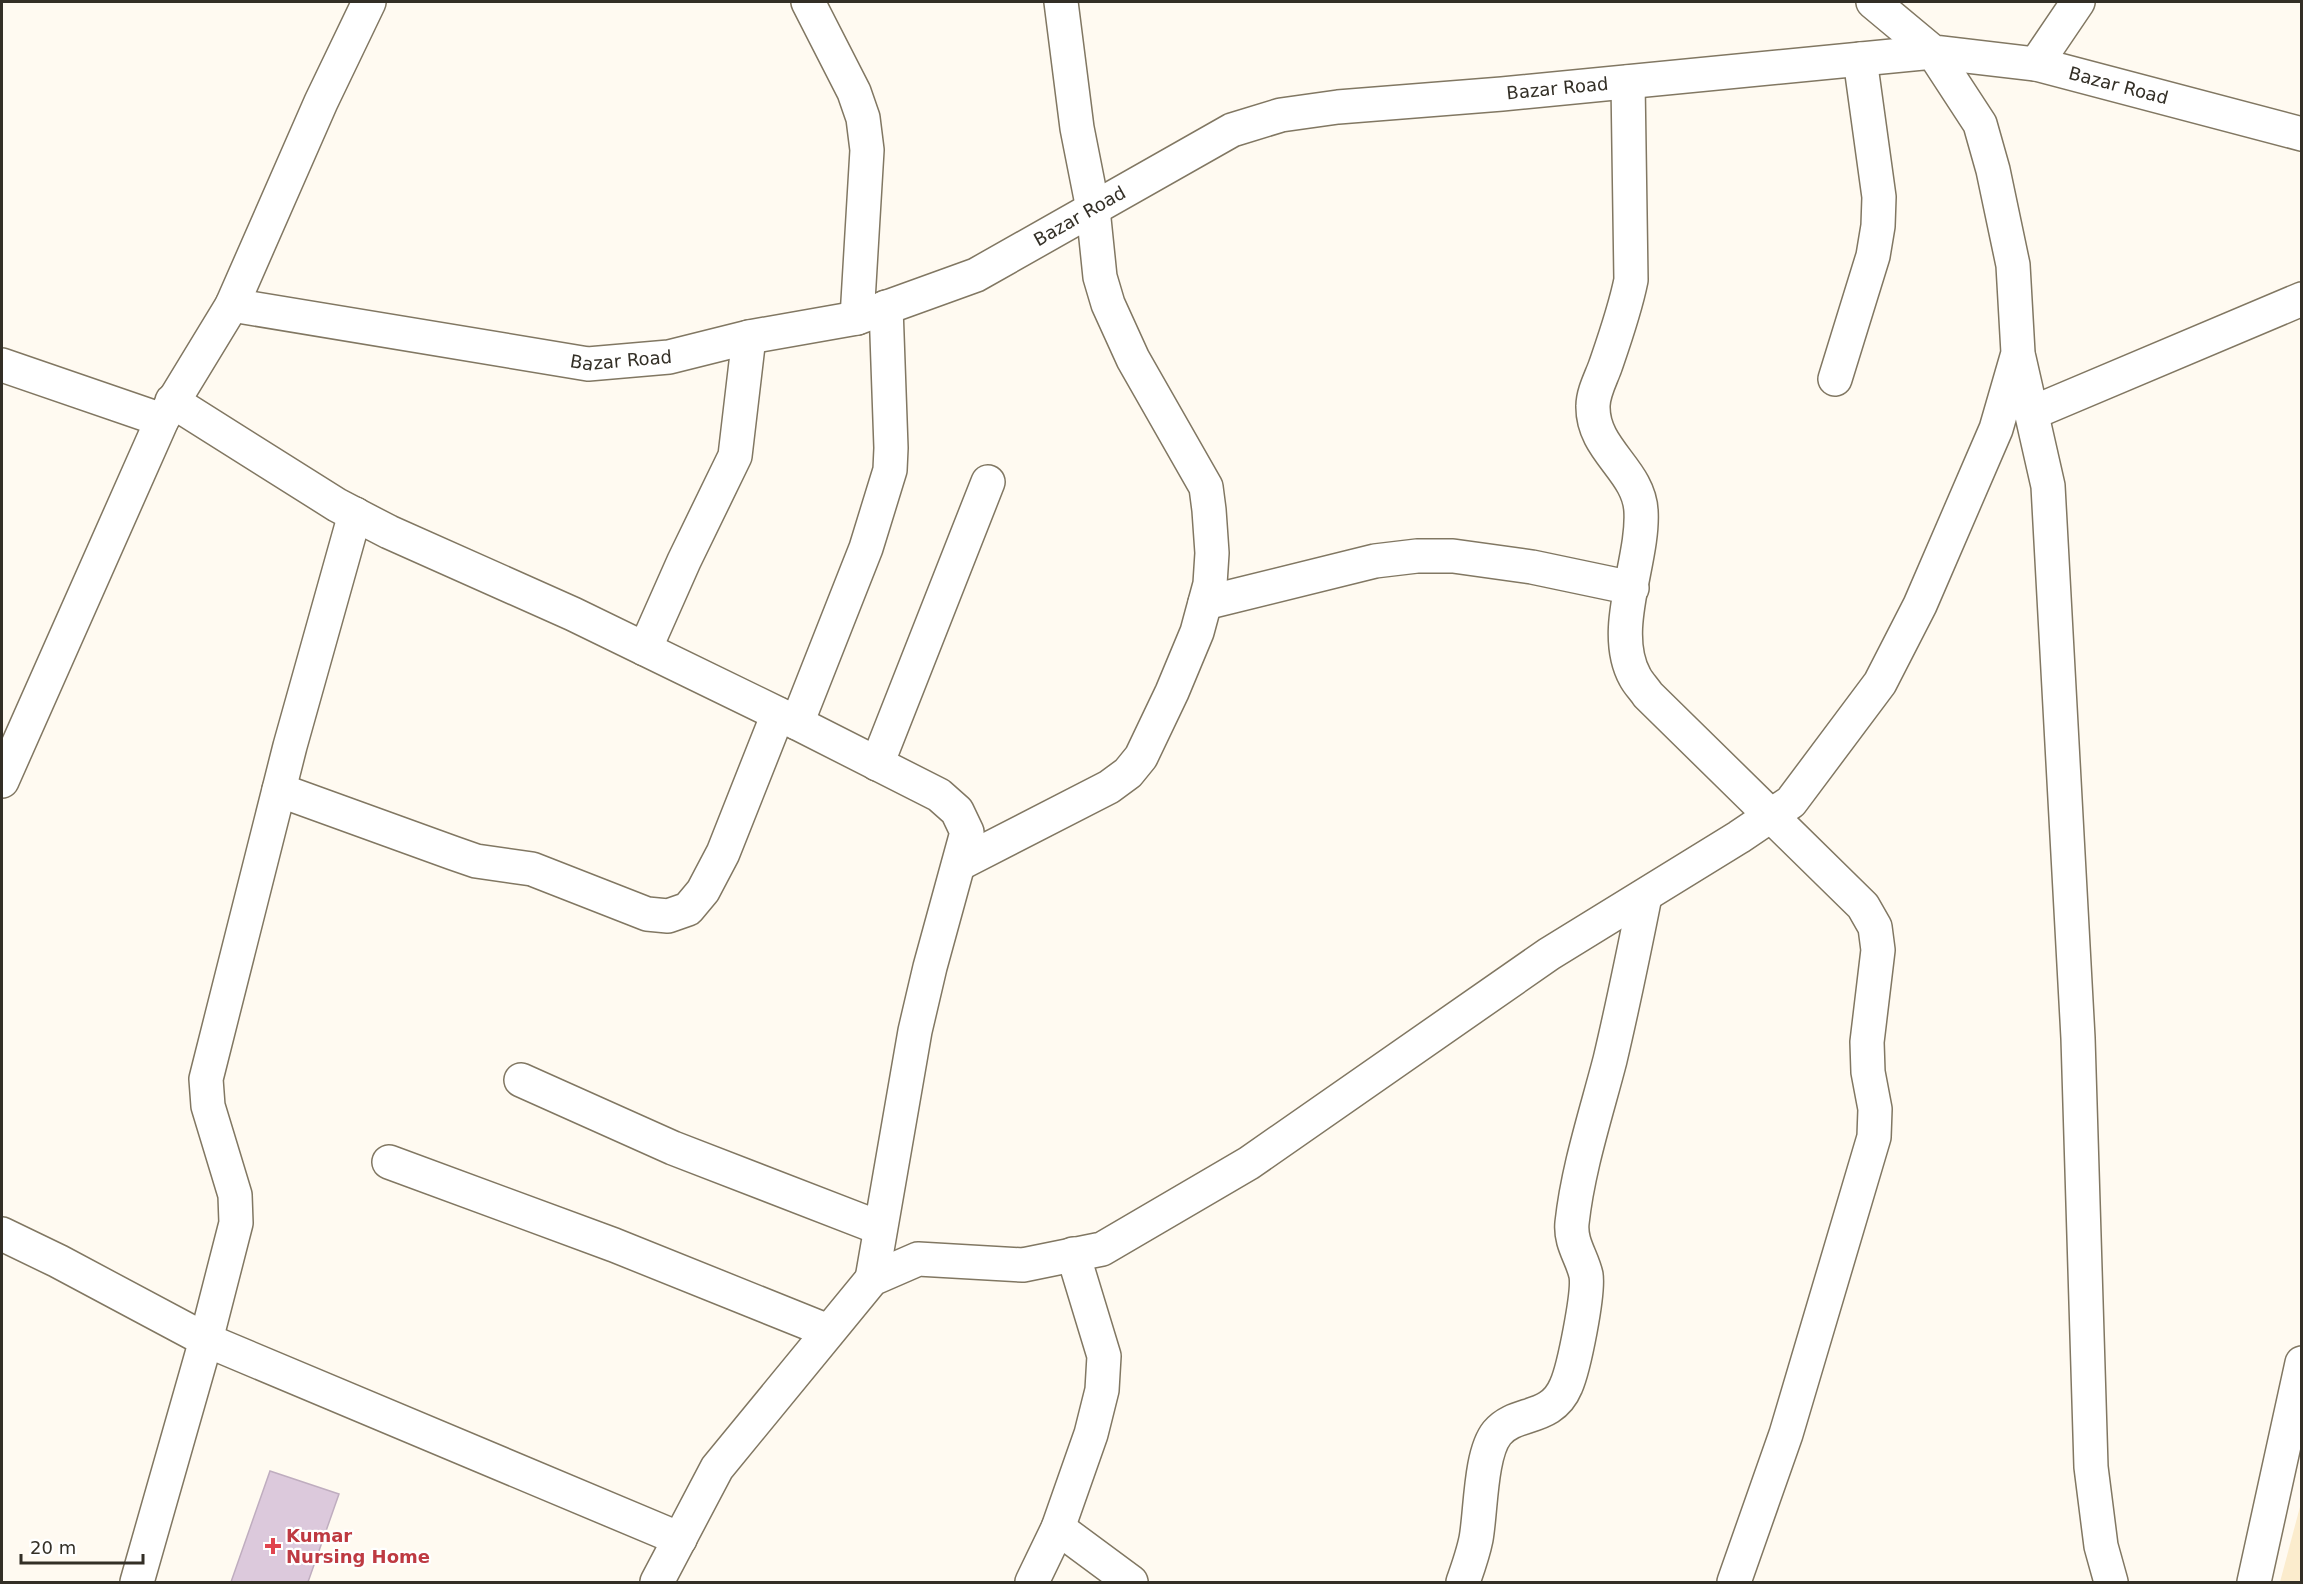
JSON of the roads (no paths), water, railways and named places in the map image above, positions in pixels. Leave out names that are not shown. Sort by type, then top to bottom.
[{"type":"street","points":[[2,781],[167,411],[232,305],[321,102],[369,2]]},
{"type":"street","points":[[279,790],[453,854],[476,861],[532,869],[647,914],[668,916],[687,909],[703,891],[788,718],[866,548],[890,470],[872,313],[867,150],[863,118],[850,83],[808,2]]},
{"type":"street","points":[[959,864],[1109,787],[1128,773],[1141,757],[1172,692],[1197,632],[1210,584],[1212,553],[1206,487],[1133,359],[1108,304],[1100,277],[1093,209],[1077,128],[1061,2]]},
{"type":"street","points":[[1873,2],[1933,52],[1980,124],[1993,170],[2013,265],[2018,353],[2048,486],[2078,1038],[2091,1467],[2101,1546],[2111,1582]]},
{"type":"street","points":[[2036,64],[2078,2]]},
{"type":"street","name":"Bazar Road","points":[[232,305],[588,364],[669,357],[749,337],[872,313],[976,275],[1232,130],[1281,115],[1338,107],[1933,52],[2036,64],[2301,134]]},
{"type":"street","points":[[1835,379],[1873,256],[1878,226],[1880,197],[1860,59]]},
{"type":"street","points":[[1628,82],[1631,280],[1626,305],[1593,404],[1595,428],[1605,446],[1633,484],[1641,507],[1641,535],[1626,619],[1626,651],[1634,676],[1648,695],[1863,906],[1875,927],[1878,950],[1867,1042],[1868,1072],[1875,1109],[1874,1137],[1827,1302],[1766,1496],[1734,1582]]},
{"type":"street","points":[[2032,413],[2301,299]]},
{"type":"street","points":[[645,649],[684,561],[735,456],[749,337]]},
{"type":"street","points":[[657,1582],[717,1468],[872,1279],[918,1259],[1023,1264],[1102,1249],[1249,1163],[1549,954],[1645,896],[1791,802],[1880,683],[1920,605],[1996,429],[2018,353]]},
{"type":"street","points":[[2,365],[167,411],[355,514],[788,718],[939,795],[957,811],[967,832],[915,1031],[872,1279]]},
{"type":"street","points":[[877,764],[988,482]]},
{"type":"street","points":[[137,1582],[206,1340],[236,1223],[235,1195],[208,1106],[206,1079],[279,790],[355,514]]},
{"type":"street","points":[[1205,603],[1376,561],[1417,556],[1453,556],[1532,567],[1632,588]]},
{"type":"street","points":[[1463,1582],[1476,1540],[1486,1458],[1497,1433],[1513,1422],[1537,1414],[1556,1404],[1566,1386],[1572,1366],[1586,1289],[1586,1274],[1574,1246],[1572,1227],[1578,1186],[1621,1014],[1645,896]]},
{"type":"street","points":[[521,1080],[673,1148],[880,1228]]},
{"type":"street","points":[[389,1162],[614,1245],[828,1331]]},
{"type":"street","points":[[2,1234],[58,1260],[206,1340],[680,1539]]},
{"type":"street","points":[[1032,1582],[1058,1528],[1091,1434],[1102,1390],[1104,1356],[1073,1254]]},
{"type":"street","points":[[2254,1582],[2301,1363]]},
{"type":"street","points":[[1058,1528],[1131,1582]]},
{"type":"place","name":"Kumar Nursing Home","points":[[273,1546]]}]
